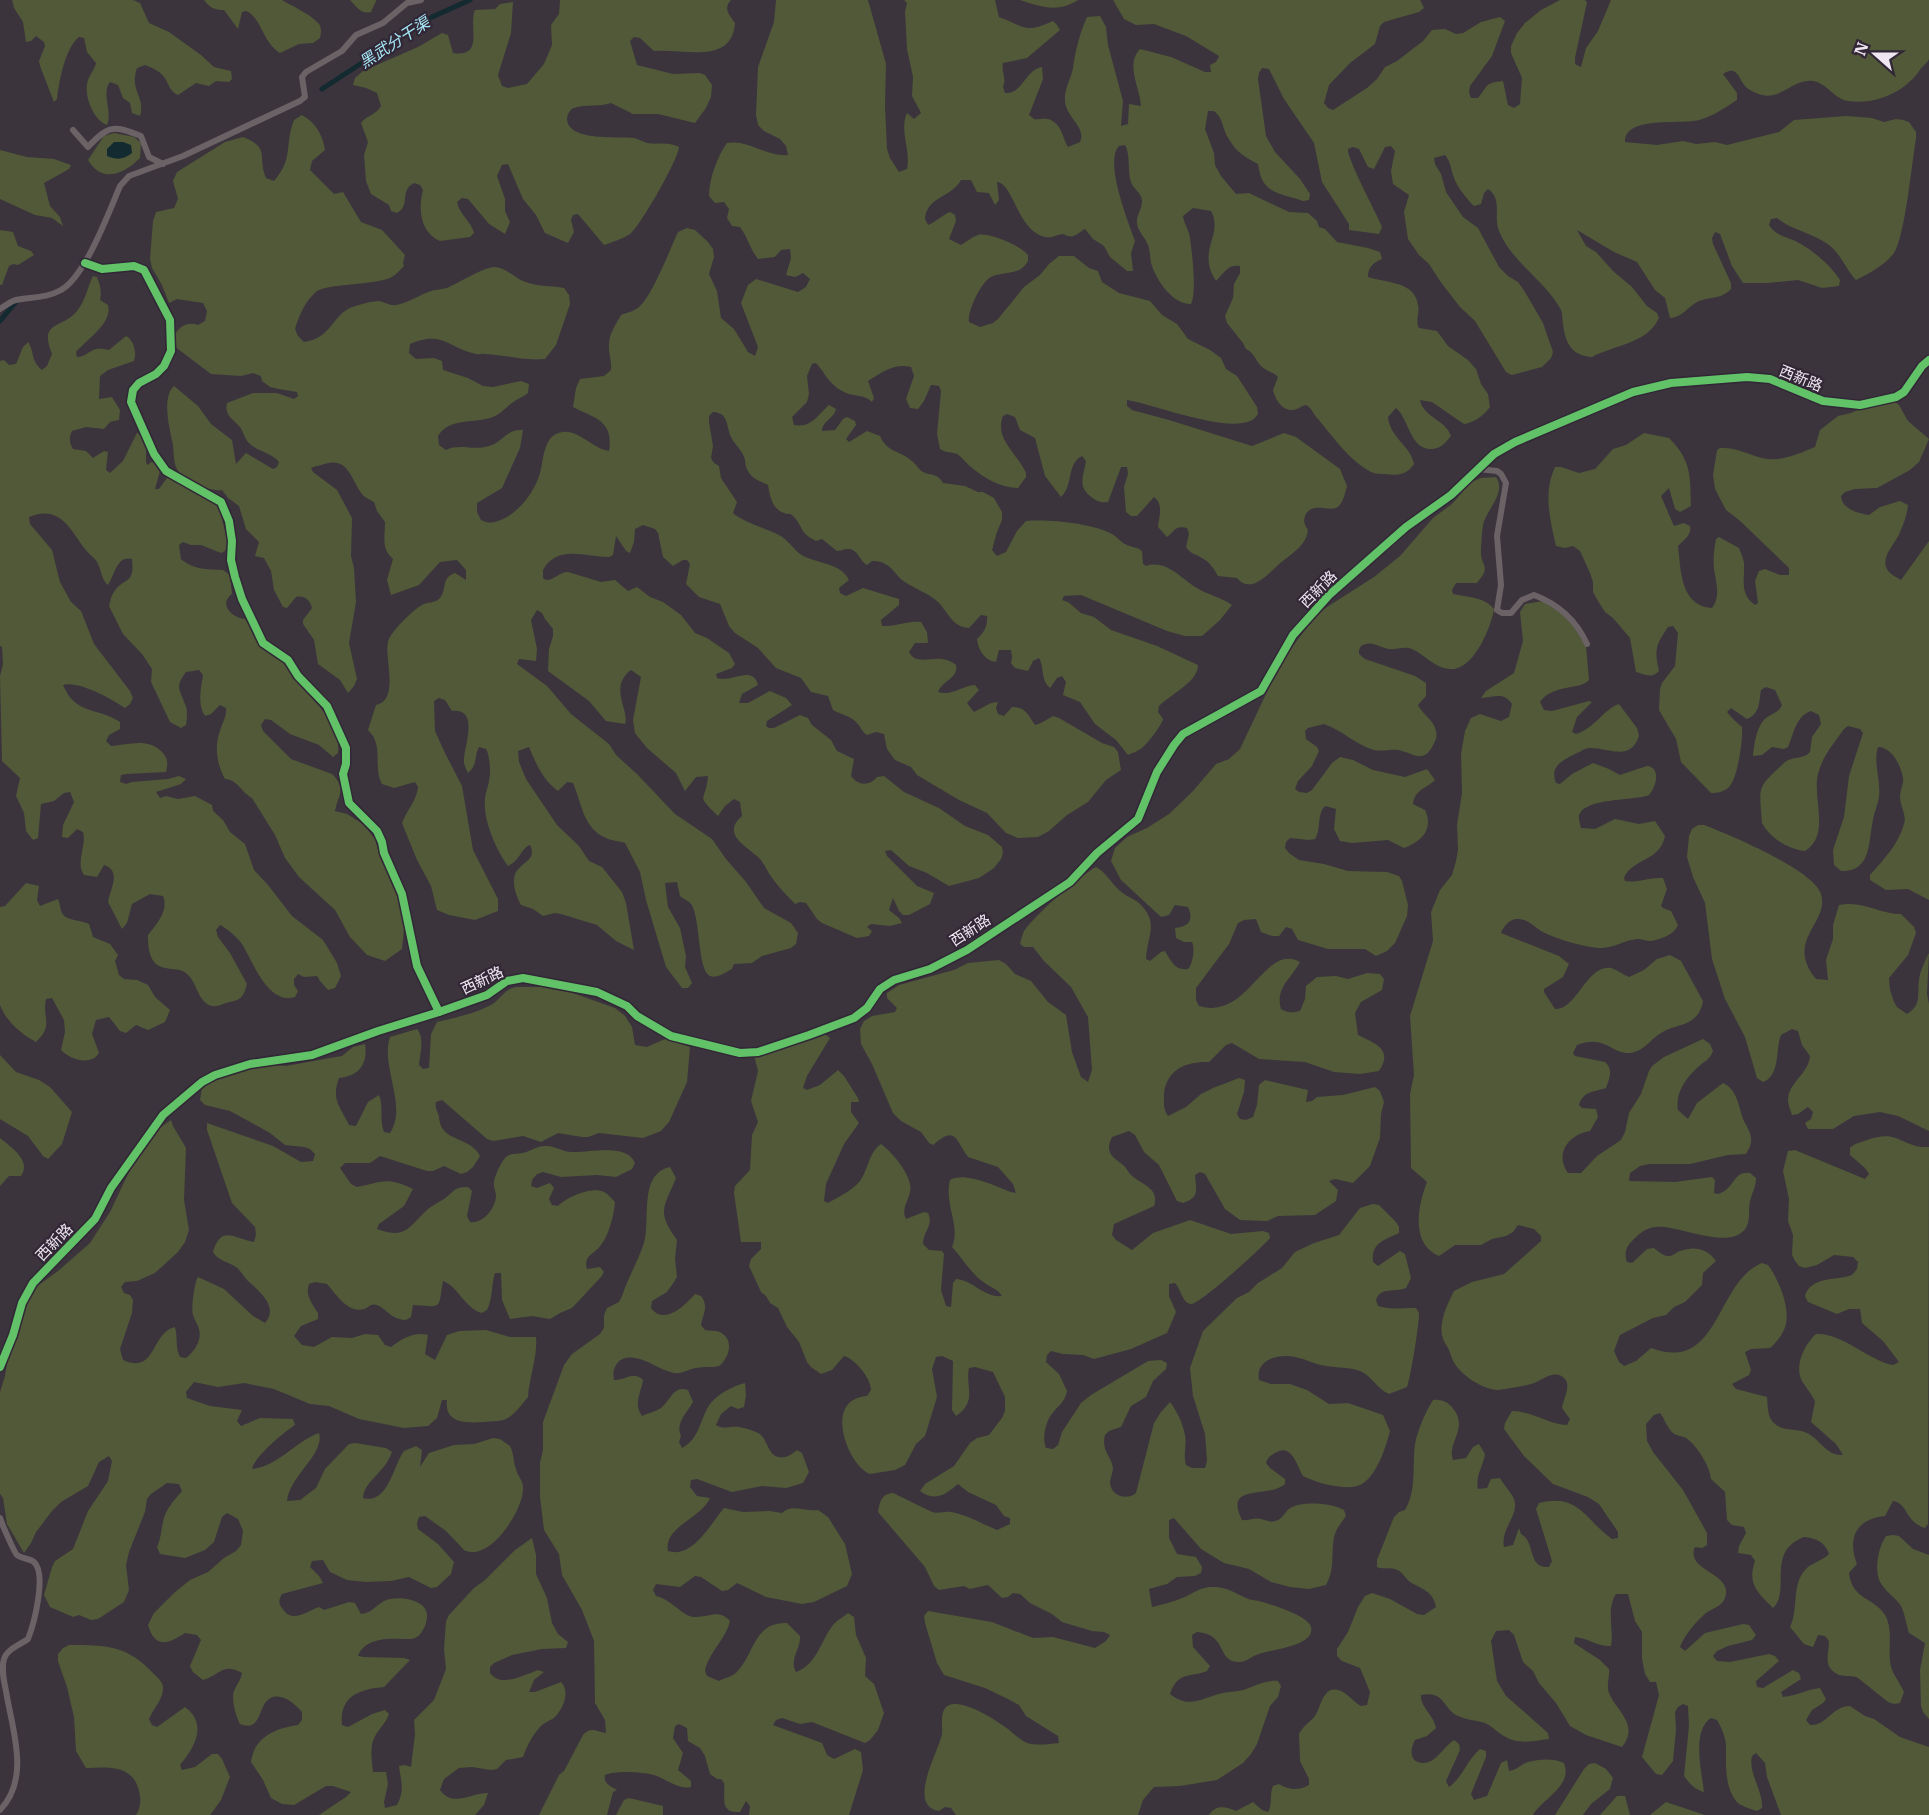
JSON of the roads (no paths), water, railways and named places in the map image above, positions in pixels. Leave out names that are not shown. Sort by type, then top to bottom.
[{"type":"street","points":[[0,309],[14,300],[44,297],[62,290],[75,278],[85,263],[120,186],[129,176],[164,164],[300,101],[305,97],[302,77],[306,72],[342,51],[356,35],[383,22],[407,3],[421,0]]},
{"type":"street","points":[[73,130],[88,147],[98,136],[111,129],[119,128],[141,136],[149,157],[144,170]]},
{"type":"street","points":[[149,157],[164,164]]},
{"type":"street","points":[[85,263],[102,269],[134,266],[144,270],[170,320],[171,351],[164,366],[133,390],[131,402],[154,454],[166,471],[222,502],[231,531],[231,560],[235,577],[263,643],[288,660],[298,676],[327,706],[346,748],[346,764],[343,774],[349,803],[377,831],[382,842],[384,853],[402,894],[417,966],[439,1012]]},
{"type":"street","name":"西新路","points":[[0,1367],[13,1335],[22,1303],[33,1283],[94,1219],[111,1188],[163,1115],[202,1082],[214,1075],[250,1064],[312,1055],[487,995],[507,981],[523,978],[597,992],[627,1006],[637,1016],[671,1036],[740,1053],[758,1052],[854,1018],[867,1008],[880,989],[894,980],[930,969],[967,950],[1070,882],[1097,853],[1138,819],[1157,772],[1183,734],[1261,691],[1293,635],[1312,612],[1406,527],[1451,495],[1494,454],[1515,442],[1633,392],[1671,383],[1747,377],[1770,379],[1823,401],[1860,405],[1896,397],[1904,392],[1922,366],[1929,360]]},
{"type":"street","points":[[1478,469],[1497,471],[1506,483],[1497,536],[1501,577],[1497,610],[1502,613],[1511,613],[1522,600],[1534,595],[1555,604],[1583,635],[1587,644]]},
{"type":"street","points":[[0,1518],[3,1530],[10,1538],[15,1552],[18,1556],[34,1563],[39,1578],[37,1608],[28,1639],[10,1649],[4,1657],[3,1672],[15,1736],[16,1778],[13,1794],[0,1810]]},
{"type":"water","points":[[114,142],[131,145],[132,153],[120,159],[107,156],[107,149]]},
{"type":"waterway","name":"黑武分干渠","points":[[322,89],[432,17],[470,0]]},
{"type":"waterway","name":"黑武分干渠","points":[[0,321],[15,303]]}]
